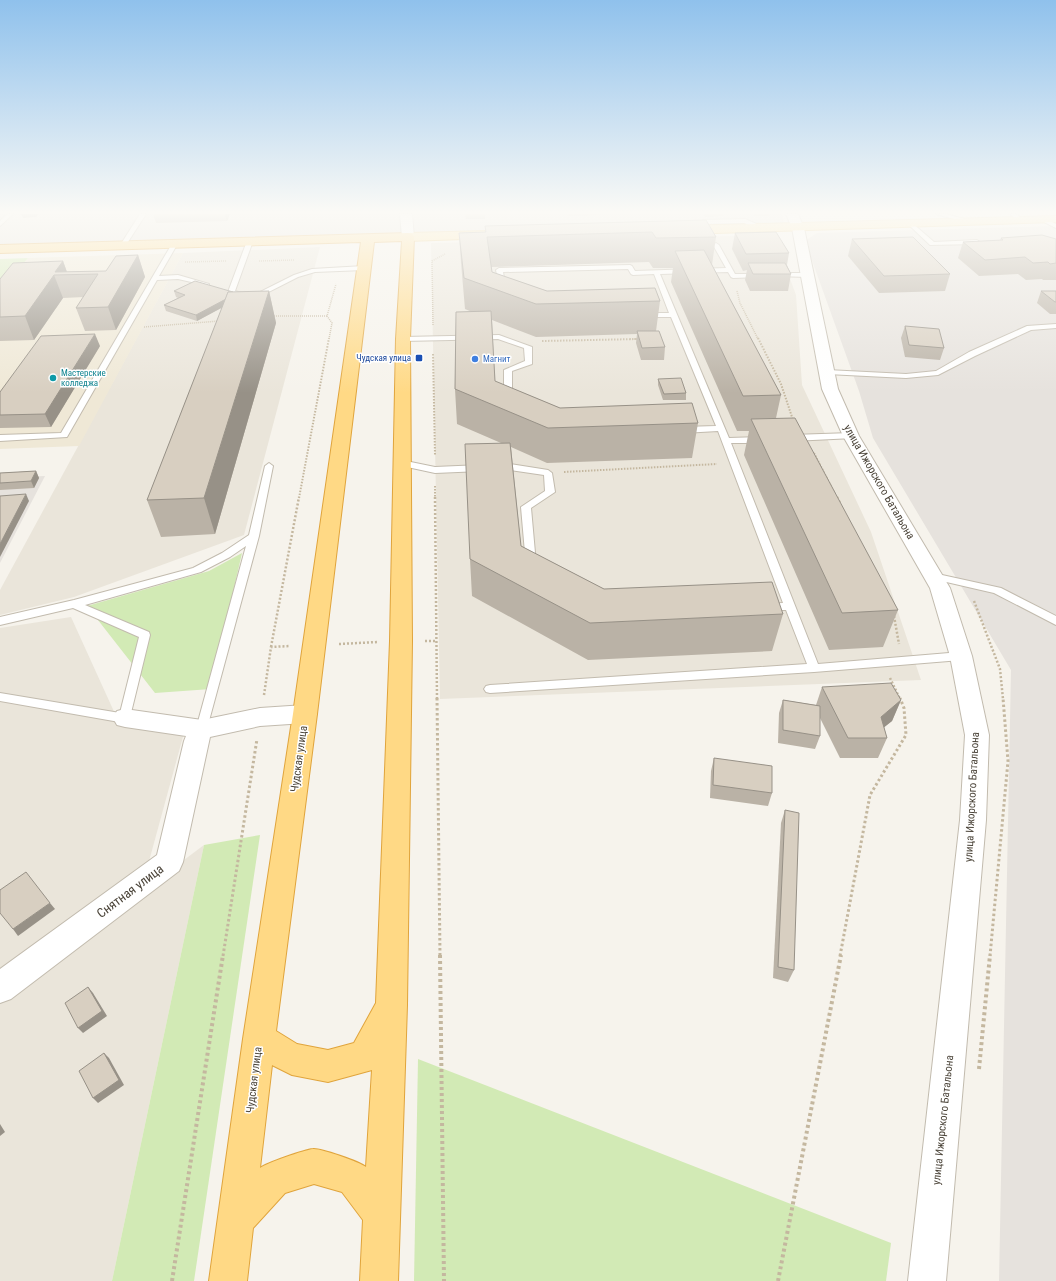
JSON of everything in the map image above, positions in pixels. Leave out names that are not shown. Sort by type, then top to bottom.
[{"type":"highway","name":"Чудская улица","points":[[228,1281],[259,1039],[305,714],[363,274]]},
{"type":"highway","points":[[379,1281],[391,1005],[401,641],[401,463],[403,339],[406,274]]},
{"type":"highway","points":[[259,1039],[292,1059],[328,1066],[364,1057],[391,1005]]},
{"type":"highway","points":[[236,1220],[274,1179],[314,1166],[353,1178],[382,1215]]},
{"type":"street","name":"улица Ижорского Батальона","points":[[808,275],[830,389],[851,436],[940,588],[961,656],[977,735],[973,820],[927,1281]]},
{"type":"street","points":[[125,718],[202,729],[260,717],[305,714]]},
{"type":"street","name":"Снятная улица","points":[[0,988],[168,862],[196,741],[202,729]]},
{"type":"lane","points":[[0,438],[64,435],[157,274]]},
{"type":"lane","points":[[231,292],[238,274]]},
{"type":"lane","points":[[223,290],[253,298],[303,274]]},
{"type":"lane","points":[[501,274],[504,293]]},
{"type":"lane","points":[[657,274],[726,441],[814,668]]},
{"type":"lane","points":[[739,274],[763,276]]},
{"type":"lane","points":[[770,276],[808,275]]},
{"type":"lane","points":[[155,278],[178,277],[216,288]]},
{"type":"lane","points":[[636,315],[674,315]]},
{"type":"lane","points":[[827,372],[906,376],[938,373],[972,354],[1030,328],[1056,326]]},
{"type":"lane","points":[[403,339],[499,337],[528,347],[529,362],[508,370],[508,411]]},
{"type":"lane","points":[[673,430],[720,428]]},
{"type":"lane","points":[[726,441],[851,436]]},
{"type":"lane","points":[[401,463],[435,470],[510,467],[548,473],[550,492],[526,507],[532,574]]},
{"type":"lane","points":[[202,729],[254,536],[269,466]]},
{"type":"lane","points":[[0,621],[74,604],[197,570],[226,555],[254,536]]},
{"type":"lane","points":[[933,576],[997,590],[1056,621]]},
{"type":"lane","points":[[0,697],[125,718],[146,636],[74,604]]},
{"type":"lane","points":[[751,607],[790,606]]},
{"type":"lane","points":[[490,688],[814,668],[961,656]]},
{"type":"path","points":[[327,316],[339,274]]},
{"type":"path","points":[[432,274],[444,1281]]},
{"type":"path","points":[[731,274],[740,303],[780,384],[793,422],[802,438],[816,455],[841,504]]},
{"type":"path","points":[[265,316],[327,316]]},
{"type":"path","points":[[172,1281],[271,647],[332,323],[327,316]]},
{"type":"path","points":[[127,327],[196,324],[219,321]]},
{"type":"path","points":[[515,342],[683,337]]},
{"type":"path","points":[[548,473],[734,463]]},
{"type":"path","points":[[893,614],[902,661]]},
{"type":"path","points":[[271,647],[436,640]]},
{"type":"path","points":[[778,1281],[870,795],[906,735],[904,708],[883,662]]},
{"type":"shaded area","points":[[15,274],[172,274],[79,446],[0,449],[0,292]]},
{"type":"shaded area","points":[[172,274],[313,274],[244,535],[74,597],[0,615],[0,590]]},
{"type":"shaded area","points":[[432,274],[788,274],[796,295],[802,385],[871,532],[921,680],[440,699]]},
{"type":"shaded area","points":[[817,274],[1056,274],[1056,1281],[999,1281],[1011,670],[873,438],[859,391]]},
{"type":"shaded area","points":[[45,476],[0,563],[0,478]]},
{"type":"shaded area","points":[[71,617],[121,727],[184,733],[148,865],[0,978],[0,628]]},
{"type":"shaded area","points":[[204,845],[112,1281],[0,1281],[0,998]]},
{"type":"green space","points":[[0,274],[15,274],[0,292]]},
{"type":"green space","points":[[242,553],[211,689],[155,693],[87,606],[209,571]]},
{"type":"green space","points":[[260,835],[194,1281],[112,1281],[204,845]]},
{"type":"green space","points":[[418,1059],[891,1243],[886,1281],[414,1281]]},
{"type":"building","points":[[4,274],[127,274],[108,307],[76,308],[98,274],[54,275],[25,316],[0,317],[0,279]]},
{"type":"building","points":[[464,274],[497,274],[547,291],[655,288],[660,301],[536,304],[464,278]]},
{"type":"building","points":[[686,274],[717,274],[781,395],[743,396]]},
{"type":"building","points":[[882,274],[950,274],[884,276]]},
{"type":"building","points":[[195,281],[233,292],[228,292],[226,299],[196,315],[164,305],[185,295],[174,291]]},
{"type":"building","points":[[269,291],[204,498],[147,500],[228,292]]},
{"type":"building","points":[[1041,291],[1056,291],[1056,302],[1055,302]]},
{"type":"building","points":[[491,311],[495,381],[560,408],[692,403],[698,423],[548,428],[455,389],[456,312]]},
{"type":"building","points":[[905,326],[939,329],[944,348],[909,345]]},
{"type":"building","points":[[637,331],[659,331],[665,347],[642,348]]},
{"type":"building","name":"Мастерские колледжа","points":[[95,334],[45,414],[0,415],[0,392],[41,336]]},
{"type":"building","points":[[681,378],[686,393],[664,394],[658,379]]},
{"type":"building","points":[[795,418],[898,610],[842,613],[751,419]]},
{"type":"building","points":[[510,443],[521,546],[604,589],[772,582],[783,614],[590,623],[470,559],[465,444]]},
{"type":"building","points":[[36,471],[31,481],[0,483],[0,473]]},
{"type":"building","points":[[26,494],[0,544],[0,496]]},
{"type":"building","points":[[891,683],[901,700],[881,717],[887,738],[848,738],[822,687]]},
{"type":"building","points":[[783,700],[820,706],[820,736],[783,730]]},
{"type":"building","points":[[714,758],[772,766],[772,793],[713,785]]},
{"type":"building","points":[[785,810],[799,813],[794,970],[778,967]]},
{"type":"building","points":[[26,872],[50,903],[13,929],[0,913],[0,890]]},
{"type":"building","points":[[88,987],[102,1011],[78,1028],[65,1003]]},
{"type":"building","points":[[104,1053],[119,1080],[93,1098],[79,1071]]},
{"type":"place","name":"Чудская улица","points":[[419,358]]},
{"type":"place","name":"Магнит","points":[[475,359]]},
{"type":"place","name":"Мастерские колледжа","points":[[53,378]]}]
